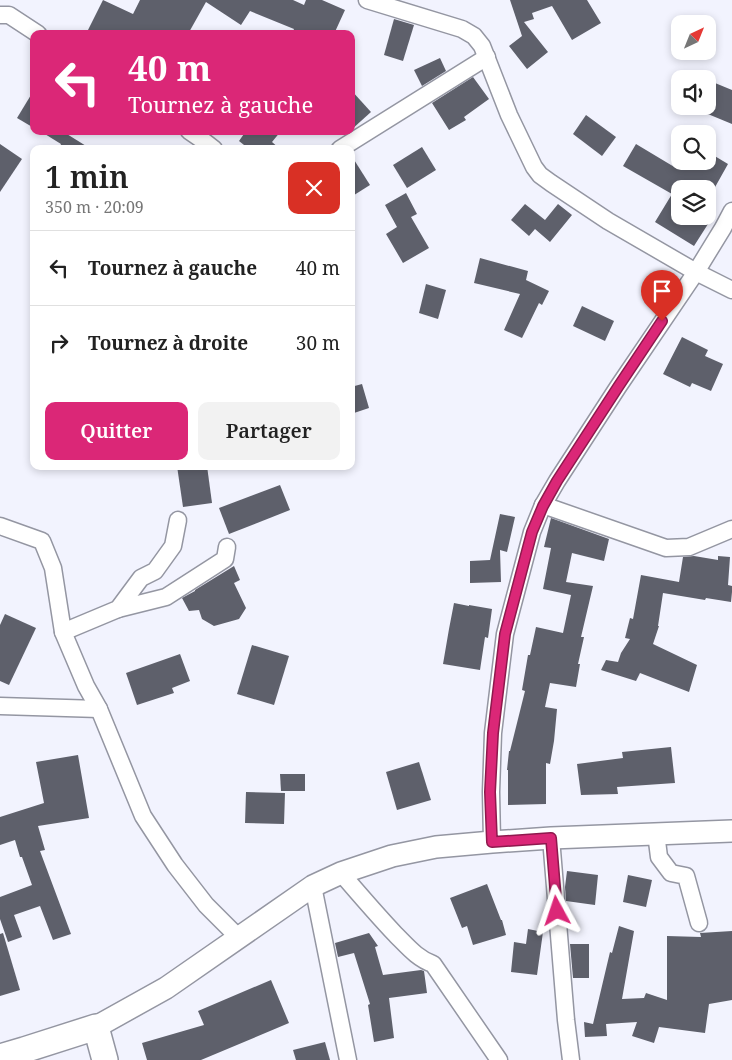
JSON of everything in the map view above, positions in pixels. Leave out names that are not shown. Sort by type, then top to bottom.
[{"type":"highway","points":[[0,1057],[96,1027],[105,1060]]},
{"type":"main road","points":[[96,1027],[166,988],[314,886],[341,873],[392,856],[436,847],[492,842],[732,831]]},
{"type":"street","points":[[367,0],[462,29],[474,36],[482,46],[510,115],[534,167],[540,175],[608,221],[696,272],[732,290]]},
{"type":"street","points":[[0,16],[9,15],[32,30]]},
{"type":"street","points":[[346,145],[487,57]]},
{"type":"street","points":[[195,135],[208,145]]},
{"type":"street","points":[[492,842],[490,792],[493,733],[505,634],[532,532],[543,506],[557,481],[696,272],[732,211]]},
{"type":"street","points":[[543,506],[666,548],[689,546],[732,530]]},
{"type":"street","points":[[118,609],[141,578],[155,571],[172,546],[178,520]]},
{"type":"street","points":[[0,526],[42,541],[53,568],[63,632],[86,686],[99,709],[143,816],[180,872],[206,904],[239,938]]},
{"type":"street","points":[[63,632],[118,609],[166,596],[224,559],[227,548]]},
{"type":"street","points":[[0,706],[99,709]]},
{"type":"street","points":[[656,833],[659,856],[671,873],[686,876],[699,923]]},
{"type":"street","points":[[551,838],[571,1060]]},
{"type":"street","points":[[341,873],[412,952],[433,964],[499,1060]]},
{"type":"street","points":[[314,886],[348,1060]]},
{"type":"building","points":[[103,0],[133,14],[140,0],[293,0],[304,5],[306,0],[322,0],[345,10],[336,30],[294,30],[250,11],[241,25],[206,2],[190,30],[88,30]]},
{"type":"building","points":[[510,0],[587,0],[601,23],[572,40],[552,6],[532,13],[534,19],[524,22],[548,52],[527,69],[509,46],[522,36]]},
{"type":"building","points":[[394,19],[414,25],[403,61],[384,55]]},
{"type":"building","points":[[440,58],[446,71],[422,86],[414,70]]},
{"type":"building","points":[[473,77],[489,99],[464,117],[466,120],[449,130],[432,103]]},
{"type":"building","points":[[716,83],[732,90],[732,124],[710,115],[716,115]]},
{"type":"building","points":[[355,94],[371,112],[355,126]]},
{"type":"building","points":[[30,97],[30,126],[17,118]]},
{"type":"building","points":[[586,115],[616,137],[602,156],[573,134]]},
{"type":"building","points":[[46,135],[68,135],[85,145],[61,145]]},
{"type":"building","points":[[243,135],[278,135],[272,142],[275,145],[244,145],[239,141]]},
{"type":"building","points":[[0,144],[22,159],[0,192]]},
{"type":"building","points":[[636,144],[671,165],[671,170],[716,170],[716,157],[728,164],[716,185],[716,180],[671,180],[671,193],[623,166]]},
{"type":"building","points":[[422,147],[436,170],[407,188],[393,165]]},
{"type":"building","points":[[355,161],[370,185],[355,194]]},
{"type":"building","points":[[406,193],[417,214],[411,217],[429,248],[403,263],[386,234],[397,227],[385,205]]},
{"type":"building","points":[[671,196],[671,225],[707,225],[694,246],[655,222]]},
{"type":"building","points":[[525,204],[545,220],[558,204],[572,215],[550,242],[535,229],[529,236],[511,220]]},
{"type":"building","points":[[480,258],[528,271],[526,280],[549,291],[542,305],[539,303],[522,338],[504,330],[520,294],[474,283]]},
{"type":"building","points":[[426,284],[446,290],[438,319],[419,313]]},
{"type":"building","points":[[582,306],[614,321],[605,341],[573,326]]},
{"type":"building","points":[[682,337],[708,350],[705,356],[723,364],[711,391],[692,383],[690,387],[663,374]]},
{"type":"building","points":[[362,384],[369,408],[355,413],[355,386]]},
{"type":"building","points":[[178,470],[208,470],[212,503],[183,507]]},
{"type":"building","points":[[280,485],[290,510],[229,534],[219,508]]},
{"type":"building","points":[[500,514],[515,517],[507,552],[500,550],[501,582],[470,583],[470,561],[490,560]]},
{"type":"building","points":[[551,518],[609,539],[604,561],[572,553],[566,582],[593,586],[581,637],[584,637],[578,664],[580,664],[576,687],[550,683],[545,707],[557,709],[550,764],[546,763],[546,804],[508,805],[507,770],[509,751],[525,691],[522,690],[528,655],[530,655],[536,627],[563,633],[571,595],[543,589],[551,548],[544,547]]},
{"type":"building","points":[[694,556],[718,560],[718,556],[730,557],[728,585],[732,586],[732,592],[731,602],[663,593],[659,626],[653,644],[697,665],[689,692],[640,673],[636,681],[601,670],[606,660],[618,662],[621,653],[630,639],[625,638],[630,618],[633,619],[641,575],[679,582],[683,557]]},
{"type":"building","points":[[234,566],[240,580],[234,583],[246,608],[239,619],[214,626],[202,619],[199,610],[189,611],[182,598]]},
{"type":"building","points":[[454,603],[492,609],[488,638],[485,637],[480,670],[443,664]]},
{"type":"building","points":[[5,614],[36,628],[9,685],[0,681],[0,625]]},
{"type":"building","points":[[252,645],[289,656],[274,705],[237,694]]},
{"type":"building","points":[[180,654],[190,681],[172,688],[174,693],[137,705],[126,673]]},
{"type":"building","points":[[671,747],[675,783],[617,787],[618,794],[581,795],[577,764],[623,758],[622,752]]},
{"type":"building","points":[[78,755],[89,818],[38,826],[45,850],[40,851],[71,934],[53,940],[40,906],[14,915],[22,937],[8,942],[0,919],[0,897],[32,885],[15,840],[0,845],[0,817],[44,803],[36,762]]},
{"type":"building","points":[[419,762],[431,800],[397,810],[386,772]]},
{"type":"building","points":[[280,774],[305,774],[305,791],[281,791]]},
{"type":"building","points":[[246,792],[285,793],[284,824],[245,823]]},
{"type":"building","points":[[567,871],[598,875],[595,905],[566,901]]},
{"type":"building","points":[[628,875],[652,880],[646,907],[623,902]]},
{"type":"building","points":[[487,884],[506,935],[473,945],[467,926],[462,928],[450,898]]},
{"type":"building","points":[[619,926],[634,931],[622,999],[644,998],[646,993],[667,1000],[667,936],[701,937],[700,933],[732,931],[732,1000],[709,1004],[705,1033],[659,1027],[654,1043],[632,1036],[637,1022],[606,1024],[607,1036],[585,1037],[584,1022],[593,1024],[610,952],[612,953]]},
{"type":"building","points":[[528,929],[543,932],[537,975],[511,972],[514,942],[526,944]]},
{"type":"building","points":[[3,933],[20,990],[0,996],[0,934]]},
{"type":"building","points":[[369,933],[378,946],[375,947],[383,975],[424,971],[427,993],[389,998],[394,1038],[374,1042],[368,1005],[370,1004],[354,953],[338,957],[335,943]]},
{"type":"building","points":[[570,944],[589,944],[589,978],[573,978]]},
{"type":"building","points":[[271,980],[289,1023],[201,1060],[147,1060],[142,1043],[204,1025],[198,1011]]},
{"type":"building","points":[[325,1042],[330,1060],[296,1060],[293,1050]]},
{"type":"route","points":[[557,911],[551,838],[492,842],[490,792],[493,733],[505,634],[532,532],[543,506],[557,481],[662,321]]}]
